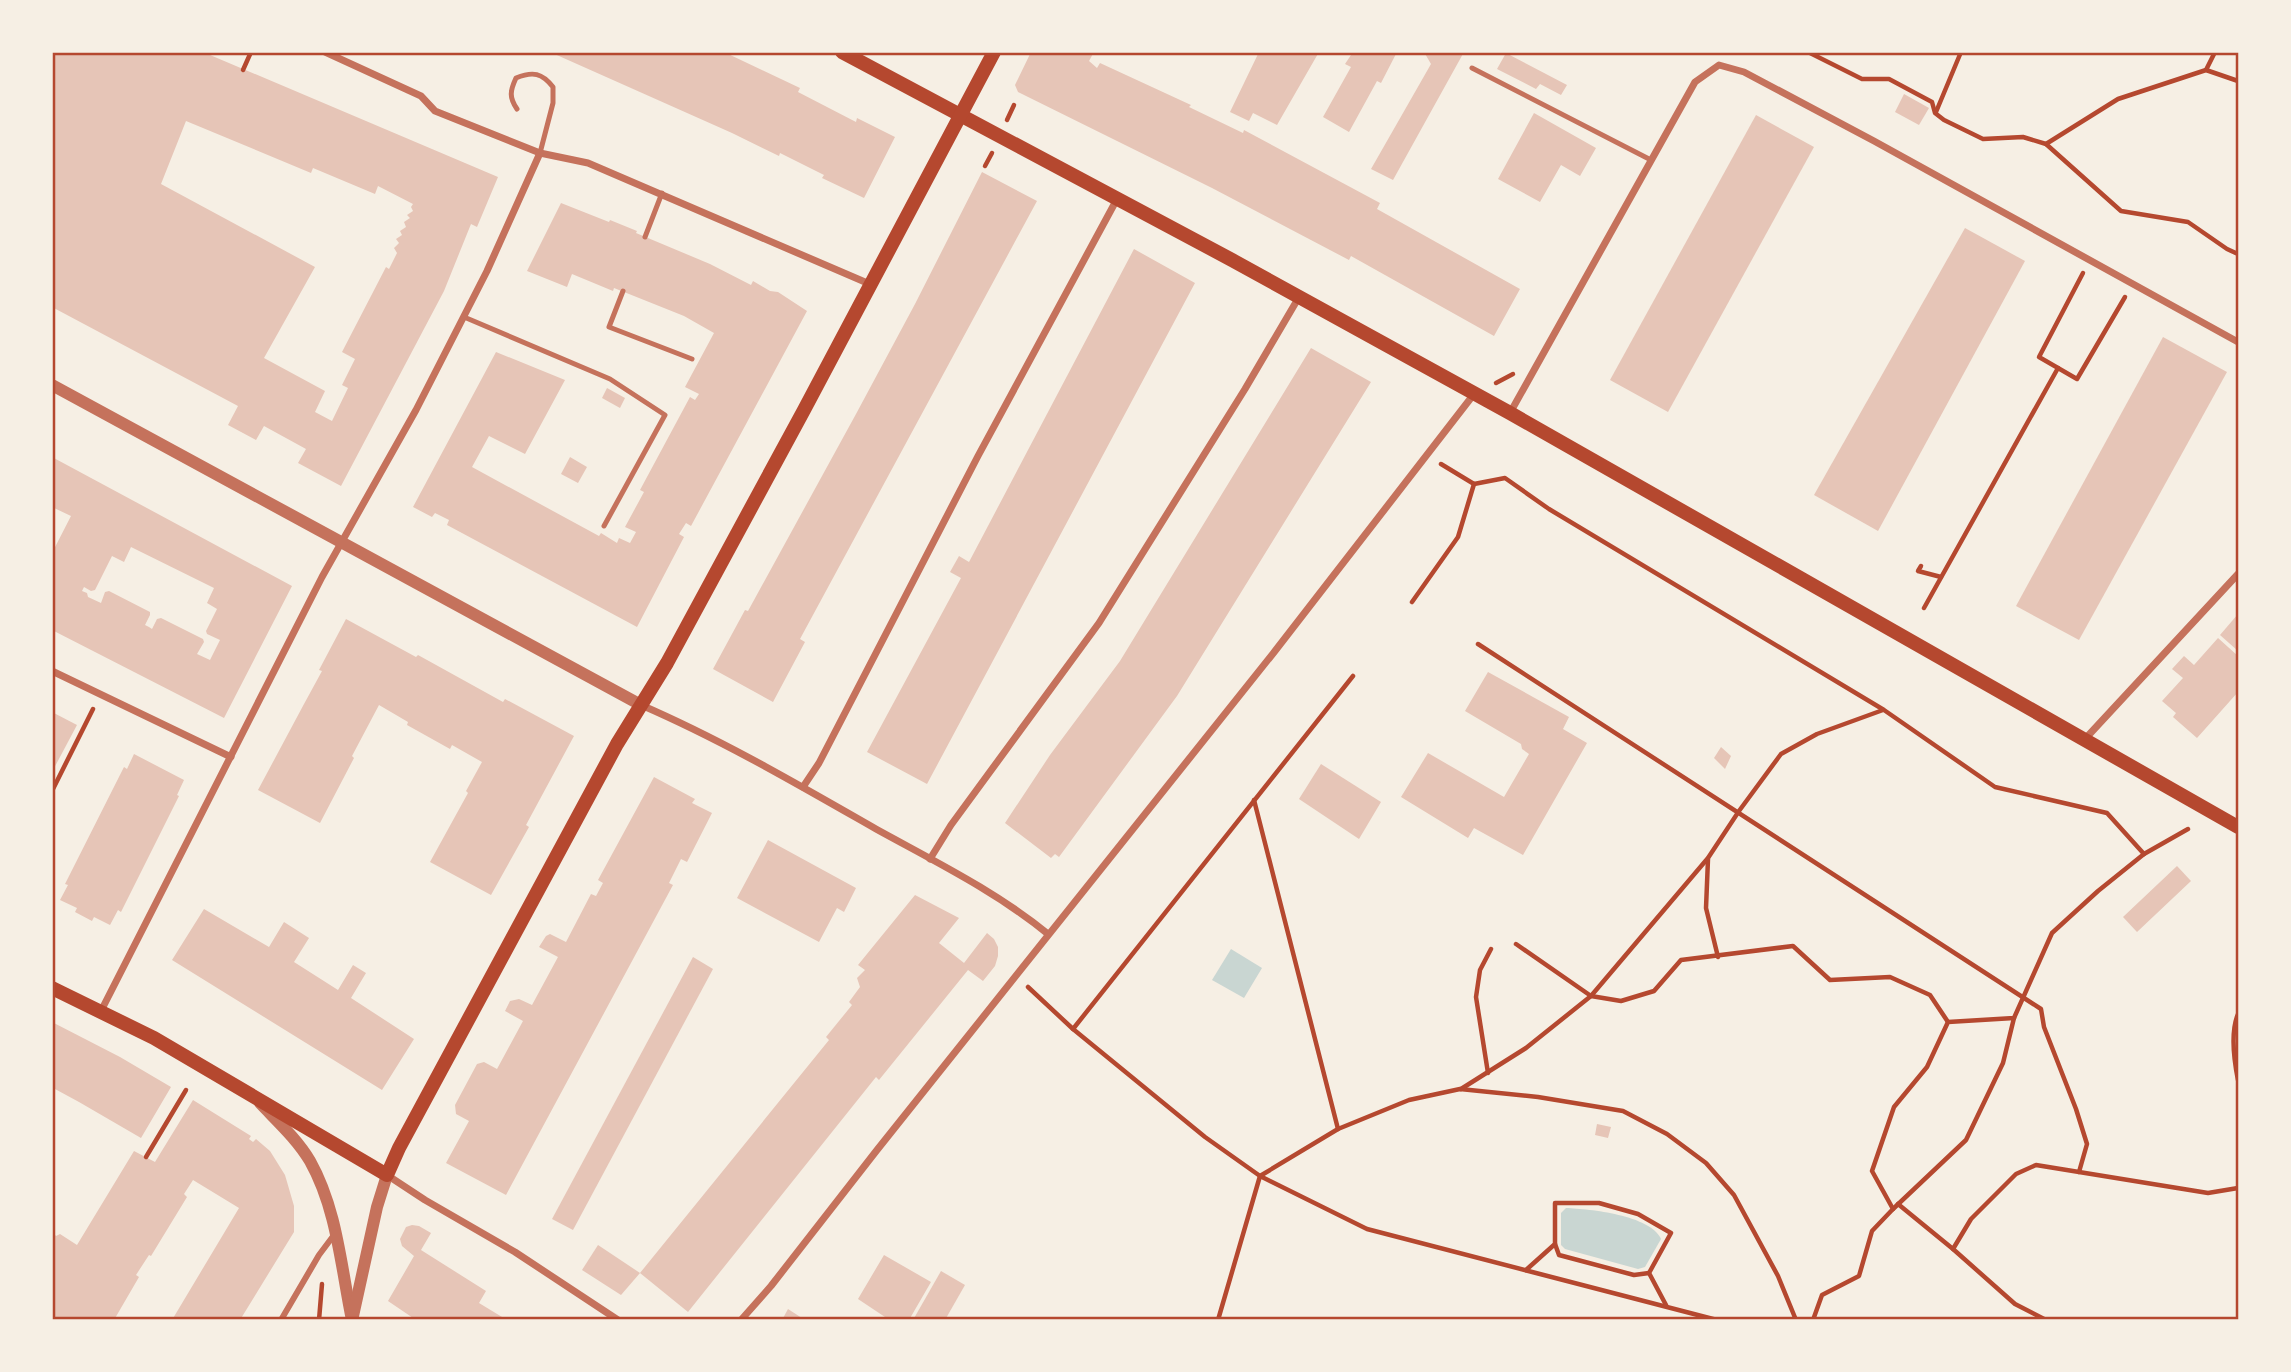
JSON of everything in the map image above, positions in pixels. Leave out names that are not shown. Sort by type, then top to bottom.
[{"type":"main road","points":[[842,52],[1117,198],[1510,413],[2238,827]]},
{"type":"main road","points":[[52,988],[154,1038],[387,1175],[543,880],[667,663],[872,285],[994,52]]},
{"type":"street","points":[[325,52],[421,96],[435,111],[540,153],[588,163],[872,285]]},
{"type":"street","points":[[1510,413],[1695,82],[1719,65],[1744,72],[1923,167],[2238,342]]},
{"type":"street","points":[[101,1011],[322,577],[464,317],[540,153]]},
{"type":"street","points":[[803,787],[819,763],[978,456],[1117,198]]},
{"type":"street","points":[[930,859],[951,825],[1099,623],[1299,298]]},
{"type":"street","points":[[52,385],[641,705],[677,720],[803,787],[1023,914],[1048,934]]},
{"type":"street","points":[[741,1320],[771,1286],[1275,651],[1474,394]]},
{"type":"street","points":[[2085,739],[2238,574]]},
{"type":"street","points":[[52,671],[231,757]]},
{"type":"street","points":[[252,1094],[310,1161],[337,1232],[352,1320]]},
{"type":"street","points":[[352,1320],[377,1207],[387,1175],[515,1252],[618,1320]]},
{"type":"street","points":[[281,1320],[319,1255],[337,1232]]},
{"type":"lane","points":[[1472,68],[1651,160]]},
{"type":"lane","points":[[517,109],[510,92],[516,78],[530,72],[544,75],[553,87],[553,103],[540,153]]},
{"type":"lane","points":[[645,237],[662,193]]},
{"type":"lane","points":[[623,291],[609,327],[692,359]]},
{"type":"lane","points":[[464,317],[610,379],[664,415],[604,526]]},
{"type":"path","points":[[243,70],[251,52]]},
{"type":"path","points":[[1808,52],[1862,79],[1889,79],[1931,102],[1935,113],[1944,120],[1983,139],[2023,137],[2046,144],[2121,211],[2188,222],[2238,254]]},
{"type":"path","points":[[1935,113],[1961,52]]},
{"type":"path","points":[[2206,70],[2215,52]]},
{"type":"path","points":[[2046,144],[2118,99],[2206,70],[2238,81]]},
{"type":"path","points":[[2083,272],[2039,357],[2077,379],[2126,296]]},
{"type":"path","points":[[1924,608],[2058,368]]},
{"type":"path","points":[[1441,464],[1474,484],[1505,478],[1549,509],[1884,710],[1996,787],[2107,813],[2144,854]]},
{"type":"path","points":[[1412,602],[1458,537],[1474,484]]},
{"type":"path","points":[[1920,566],[1918,571],[1941,577]]},
{"type":"path","points":[[1478,644],[2041,1009],[2044,1027],[2087,1144],[2079,1172]]},
{"type":"path","points":[[1073,1029],[1353,676]]},
{"type":"path","points":[[52,791],[93,709]]},
{"type":"path","points":[[1218,1320],[1261,1176],[1338,1129],[1409,1100],[1460,1089],[1527,1048],[1591,996],[1708,858],[1781,754],[1817,734],[1884,710]]},
{"type":"path","points":[[1254,799],[1338,1129]]},
{"type":"path","points":[[1814,1320],[1822,1295],[1859,1276],[1871,1231],[1966,1140],[2003,1063],[2014,1018],[2052,933],[2144,854],[2188,829]]},
{"type":"path","points":[[1708,858],[1706,908],[1718,957]]},
{"type":"path","points":[[1516,944],[1591,996],[1620,1000],[1654,991],[1681,960],[1793,946],[1830,980],[1890,977],[1930,995],[1948,1022]]},
{"type":"path","points":[[1488,1073],[1476,997],[1480,970],[1492,949]]},
{"type":"path","points":[[1025,985],[1073,1029],[1205,1137],[1261,1176],[1367,1228],[1717,1320]]},
{"type":"path","points":[[2238,1013],[2234,1024],[2238,1080]]},
{"type":"path","points":[[1948,1022],[2014,1018]]},
{"type":"path","points":[[1893,1209],[1872,1171],[1894,1107],[1927,1066],[1948,1022]]},
{"type":"path","points":[[1460,1089],[1538,1097],[1623,1111],[1667,1133],[1706,1163],[1734,1195],[1777,1276],[1796,1320]]},
{"type":"path","points":[[146,1157],[186,1090]]},
{"type":"path","points":[[1952,1249],[1971,1219],[2016,1174],[2036,1165],[2208,1193],[2238,1188]]},
{"type":"path","points":[[1555,1203],[1599,1203],[1638,1214],[1671,1233],[1649,1273],[1634,1275],[1559,1255],[1555,1244],[1555,1203]]},
{"type":"path","points":[[1898,1204],[2015,1304],[2046,1320]]},
{"type":"path","points":[[1526,1270],[1555,1244]]},
{"type":"path","points":[[1649,1273],[1666,1306]]},
{"type":"shaded area","points":[[1231,949],[1262,968],[1244,998],[1212,980]]},
{"type":"shaded area","points":[[1566,1208],[1604,1212],[1632,1219],[1645,1224],[1661,1239],[1645,1267],[1638,1269],[1565,1249],[1561,1245],[1561,1213]]},
{"type":"building","points":[[52,52],[203,52],[498,177],[477,227],[471,224],[444,291],[341,486],[298,463],[306,449],[264,426],[256,440],[228,425],[238,406],[52,307]],"holes":[[[186,121],[311,173],[313,168],[375,194],[378,186],[413,204],[413,211],[407,215],[410,218],[404,222],[406,227],[396,239],[399,243],[394,248],[397,253],[389,269],[386,267],[342,352],[355,359],[342,385],[348,388],[332,421],[315,412],[325,391],[264,358],[315,267],[161,184]]]},
{"type":"building","points":[[550,52],[724,52],[800,88],[798,92],[856,122],[857,118],[895,137],[864,198],[822,178],[824,175],[780,153],[779,156]]},
{"type":"building","points":[[1031,52],[1094,52],[1089,61],[1097,68],[1100,63],[1191,105],[1189,107],[1243,133],[1244,130],[1380,203],[1377,209],[1520,289],[1494,336],[1351,256],[1349,260],[1212,188],[1018,92],[1015,85]]},
{"type":"building","points":[[1259,52],[1319,52],[1277,125],[1253,113],[1249,121],[1230,112]]},
{"type":"building","points":[[1353,52],[1397,52],[1381,83],[1377,81],[1349,132],[1323,117],[1351,67],[1345,64]]},
{"type":"building","points":[[1424,52],[1464,52],[1393,180],[1371,169],[1431,64]]},
{"type":"building","points":[[1506,53],[1567,85],[1561,95],[1540,84],[1536,89],[1497,69]]},
{"type":"building","points":[[1904,94],[1929,108],[1919,125],[1895,112]]},
{"type":"building","points":[[1534,113],[1596,148],[1580,176],[1561,165],[1540,202],[1498,179]]},
{"type":"building","points":[[1756,115],[1814,147],[1668,412],[1610,380]]},
{"type":"building","points":[[982,172],[1037,201],[800,639],[805,642],[773,702],[713,669],[745,610],[748,611],[856,414]]},
{"type":"building","points":[[561,203],[637,231],[636,233],[710,264],[751,285],[753,281],[770,291],[778,292],[807,311],[691,526],[686,523],[679,534],[684,537],[637,627],[447,525],[449,520],[435,513],[432,517],[413,507],[496,352],[565,380],[525,454],[489,436],[472,467],[599,536],[601,533],[617,543],[619,538],[630,543],[636,532],[625,527],[644,492],[640,490],[690,397],[695,400],[699,394],[685,387],[714,333],[684,316],[572,274],[567,287],[527,271]]},
{"type":"building","points":[[1965,228],[2025,261],[1878,531],[1814,495]]},
{"type":"building","points":[[1134,249],[1195,283],[927,784],[867,752],[961,578],[950,572],[959,556],[969,562]]},
{"type":"building","points":[[2163,337],[2227,372],[2079,640],[2016,606]]},
{"type":"building","points":[[1311,348],[1371,382],[1177,696],[1059,857],[1055,854],[1051,858],[1005,823],[1050,755],[1120,661]]},
{"type":"building","points":[[607,388],[625,398],[620,408],[602,398]]},
{"type":"building","points":[[52,457],[292,586],[224,718],[52,630],[52,553],[71,516],[52,507]],"holes":[[[131,547],[214,588],[207,603],[217,609],[206,631],[220,640],[210,660],[197,654],[203,639],[161,618],[157,619],[152,629],[145,625],[150,612],[109,591],[105,592],[101,603],[82,591],[84,587],[95,590],[112,556],[124,562]]]},
{"type":"building","points":[[570,457],[587,467],[578,483],[561,474]]},
{"type":"building","points":[[2238,614],[2238,651],[2220,635]]},
{"type":"building","points":[[346,619],[503,702],[505,699],[574,736],[526,825],[529,827],[491,895],[430,862],[482,762],[452,745],[450,749],[407,725],[408,722],[379,705],[320,823],[258,790],[322,671],[319,670]]},
{"type":"building","points":[[2218,638],[2238,656],[2238,692],[2197,738],[2173,717],[2176,713],[2162,701],[2183,678],[2172,669],[2184,656],[2194,665]]},
{"type":"building","points":[[1488,672],[1569,717],[1563,729],[1587,743],[1523,855],[1474,828],[1468,838],[1401,797],[1428,753],[1504,797],[1529,754],[1522,749],[1521,744],[1465,711]]},
{"type":"building","points":[[52,712],[77,725],[52,772]]},
{"type":"building","points":[[1721,747],[1731,756],[1725,769],[1714,758]]},
{"type":"building","points":[[134,754],[184,780],[177,795],[179,796],[121,912],[118,910],[110,925],[94,917],[92,921],[75,912],[77,908],[60,900],[68,885],[65,884],[124,767],[127,769]]},
{"type":"building","points":[[1321,764],[1381,802],[1359,839],[1299,799]]},
{"type":"building","points":[[654,777],[695,799],[692,803],[712,813],[687,862],[681,859],[669,883],[673,885],[506,1195],[446,1163],[469,1121],[456,1114],[455,1105],[477,1064],[484,1062],[497,1069],[523,1021],[505,1011],[510,1001],[519,999],[532,1005],[558,957],[539,947],[550,934],[566,942],[591,894],[596,896],[603,883],[598,880]]},
{"type":"building","points":[[768,840],[856,888],[844,912],[837,908],[819,942],[737,898]]},
{"type":"building","points":[[2177,866],[2191,881],[2137,932],[2123,917]]},
{"type":"building","points":[[915,895],[959,918],[939,943],[964,963],[987,933],[998,947],[995,966],[983,981],[968,970],[879,1080],[876,1077],[688,1312],[640,1273],[829,1040],[826,1037],[852,1005],[849,1002],[860,987],[857,978],[865,970],[858,965]]},
{"type":"building","points":[[204,909],[269,947],[284,922],[309,938],[294,962],[338,990],[353,965],[366,973],[351,998],[414,1039],[382,1090],[172,960]]},
{"type":"building","points":[[693,957],[713,969],[573,1230],[552,1219]]},
{"type":"building","points":[[52,1022],[171,1087],[141,1138],[55,1089],[52,1090]]},
{"type":"building","points":[[193,1100],[251,1136],[249,1139],[253,1142],[256,1139],[270,1151],[285,1175],[294,1206],[294,1232],[240,1320],[172,1320],[239,1208],[193,1180],[184,1194],[187,1197],[151,1256],[149,1255],[136,1275],[139,1277],[114,1320],[52,1320],[52,1232],[77,1245],[134,1151],[155,1162]]},
{"type":"building","points":[[1597,1124],[1611,1127],[1608,1138],[1595,1135]]},
{"type":"building","points":[[412,1225],[431,1233],[421,1250],[486,1291],[479,1303],[507,1320],[416,1320],[388,1301],[414,1256],[402,1246],[400,1239],[406,1227]]},
{"type":"building","points":[[598,1245],[640,1273],[621,1295],[582,1270]]},
{"type":"building","points":[[884,1255],[931,1282],[909,1320],[884,1320],[885,1317],[858,1299]]},
{"type":"building","points":[[941,1271],[965,1285],[945,1320],[913,1320]]},
{"type":"building","points":[[788,1309],[805,1320],[782,1320]]}]
